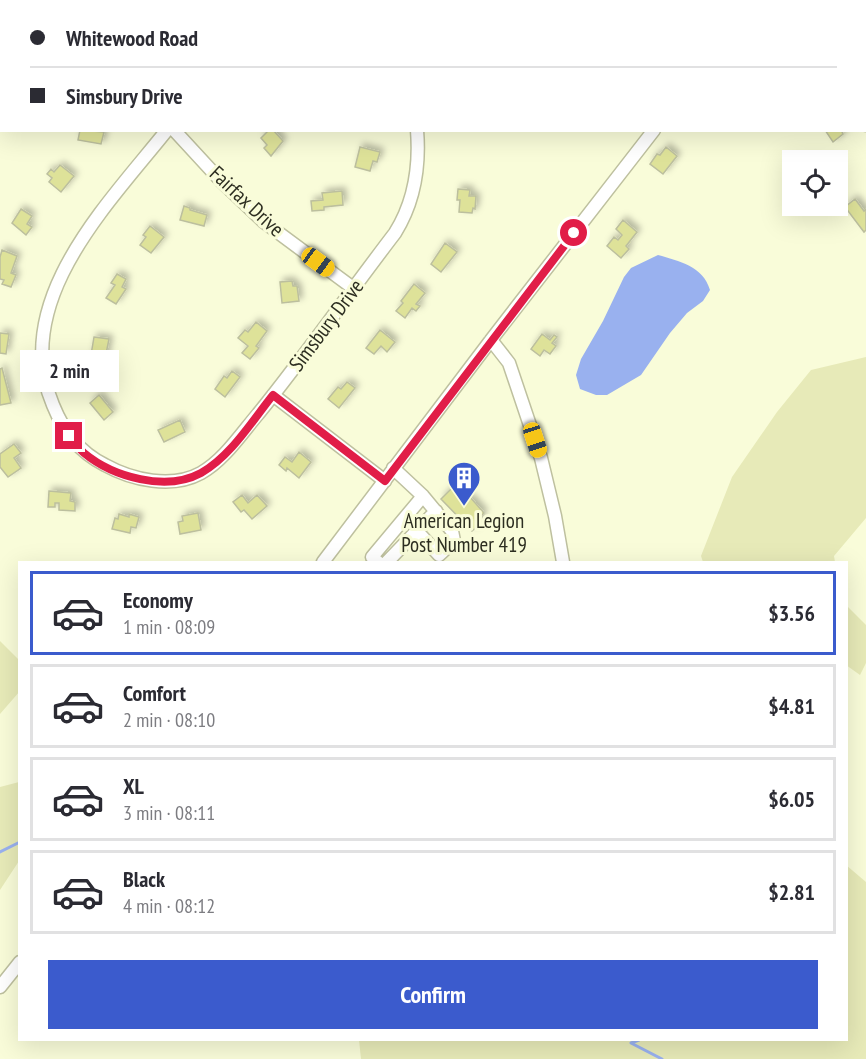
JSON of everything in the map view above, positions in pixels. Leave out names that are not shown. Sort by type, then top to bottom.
[{"type":"street","name":"Simsbury Drive","points":[[165,132],[76,246],[54,292],[42,343],[43,372],[48,393],[69,436],[85,453],[124,474],[166,482],[201,473],[233,445],[273,395],[405,217],[412,198],[417,164],[417,132]]},
{"type":"street","name":"Fairfax Drive","points":[[176,132],[221,181],[264,222],[353,288]]},
{"type":"street","points":[[324,561],[652,132]]},
{"type":"street","points":[[491,340],[508,363],[541,458],[555,516],[562,561]]},
{"type":"street","points":[[273,395],[385,481]]},
{"type":"street","points":[[393,468],[436,511],[452,531],[454,541],[439,555],[417,531]]},
{"type":"street","points":[[377,561],[372,557],[423,496]]},
{"type":"street","points":[[388,561],[436,511]]},
{"type":"street","points":[[0,987],[18,964]]},
{"type":"green space","points":[[866,357],[866,518],[834,556],[835,561],[703,561],[701,556],[732,477],[777,412],[811,370]]},
{"type":"green space","points":[[848,607],[866,625],[866,663],[860,675],[848,666]]},
{"type":"green space","points":[[0,641],[18,659],[18,693],[0,714]]},
{"type":"green space","points":[[18,782],[18,863],[0,890],[0,787]]},
{"type":"green space","points":[[848,867],[866,882],[866,1059],[361,1059],[359,1041],[848,1041]]},
{"type":"water","points":[[658,255],[682,262],[696,270],[707,282],[710,290],[703,301],[687,313],[670,333],[641,375],[607,395],[596,395],[580,389],[576,375],[581,359],[603,321],[624,277],[631,268]]},
{"type":"building","points":[[80,132],[104,132],[101,144],[78,140]]},
{"type":"building","points":[[267,132],[275,132],[283,141],[271,156],[264,148],[267,145],[261,138]]},
{"type":"building","points":[[826,132],[842,132],[843,134],[833,142]]},
{"type":"building","points":[[360,147],[380,152],[377,162],[373,161],[370,171],[355,167]]},
{"type":"building","points":[[666,147],[677,156],[663,174],[650,164]]},
{"type":"building","points":[[60,165],[74,176],[61,192],[49,182],[52,178],[47,174],[51,169],[54,172]]},
{"type":"building","points":[[458,189],[470,190],[469,196],[476,196],[475,209],[473,208],[472,213],[459,212]]},
{"type":"building","points":[[342,191],[343,205],[312,211],[311,201],[323,200],[322,193]]},
{"type":"building","points":[[855,199],[864,211],[866,209],[866,230],[864,232],[848,211],[848,205]]},
{"type":"building","points":[[184,206],[207,215],[204,226],[180,220]]},
{"type":"building","points":[[21,209],[32,216],[27,224],[32,227],[26,235],[12,223]]},
{"type":"building","points":[[623,220],[637,232],[626,246],[629,249],[621,258],[607,246],[614,237],[618,240],[622,235],[616,229]]},
{"type":"building","points":[[150,226],[164,237],[151,253],[140,245],[146,237],[143,235]]},
{"type":"building","points":[[445,243],[457,252],[441,272],[431,264]]},
{"type":"building","points":[[2,250],[17,256],[11,273],[16,275],[11,287],[2,284],[4,280],[0,279]]},
{"type":"building","points":[[117,274],[126,279],[122,287],[126,289],[116,304],[106,298],[115,285],[111,283]]},
{"type":"building","points":[[292,281],[293,286],[297,286],[299,301],[282,303],[280,282]]},
{"type":"building","points":[[414,284],[425,293],[416,304],[420,306],[416,311],[412,308],[405,318],[396,311]]},
{"type":"building","points":[[256,322],[267,331],[256,346],[259,348],[250,359],[242,353],[248,346],[238,338],[245,330],[248,332]]},
{"type":"building","points":[[380,330],[395,342],[387,352],[381,346],[374,354],[366,348]]},
{"type":"building","points":[[0,333],[9,334],[6,354],[0,353]]},
{"type":"building","points":[[542,334],[550,340],[554,335],[557,337],[552,343],[556,346],[550,354],[544,350],[540,356],[531,349]]},
{"type":"building","points":[[94,337],[109,339],[104,364],[90,361]]},
{"type":"building","points":[[2,368],[11,403],[0,405],[0,369]]},
{"type":"building","points":[[232,371],[240,377],[225,397],[215,389],[224,376],[227,378]]},
{"type":"building","points":[[347,382],[355,388],[339,408],[328,399],[338,387],[341,389]]},
{"type":"building","points":[[99,395],[113,412],[104,420],[90,403]]},
{"type":"building","points":[[180,420],[185,432],[164,442],[158,430]]},
{"type":"building","points":[[14,444],[21,453],[14,458],[21,468],[8,477],[0,467],[0,454]]},
{"type":"building","points":[[299,452],[311,462],[299,478],[287,468],[286,471],[279,465],[285,457],[292,462]]},
{"type":"building","name":"American Legion Post Number 419","points":[[453,487],[466,501],[470,497],[484,513],[479,518],[482,522],[472,531],[441,499]]},
{"type":"building","points":[[49,491],[71,493],[70,501],[75,502],[75,511],[59,510],[59,503],[55,503],[55,507],[48,507]]},
{"type":"building","points":[[242,495],[248,503],[257,495],[267,506],[252,519],[244,510],[241,512],[233,502]]},
{"type":"building","points":[[198,513],[201,530],[180,534],[178,522],[183,521],[182,516]]},
{"type":"building","points":[[119,514],[139,517],[136,528],[131,527],[130,533],[112,529],[115,518],[118,519]]},
{"type":"waterway","points":[[0,852],[18,843]]},
{"type":"waterway","points":[[636,1041],[631,1043],[662,1059]]},
{"type":"place","name":"American Legion Post Number 419","points":[[464,507]]},
{"type":"route","points":[[69,436],[85,453],[105,466],[124,474],[166,482],[186,478],[201,473],[218,460],[273,395],[385,481],[574,233]]}]
